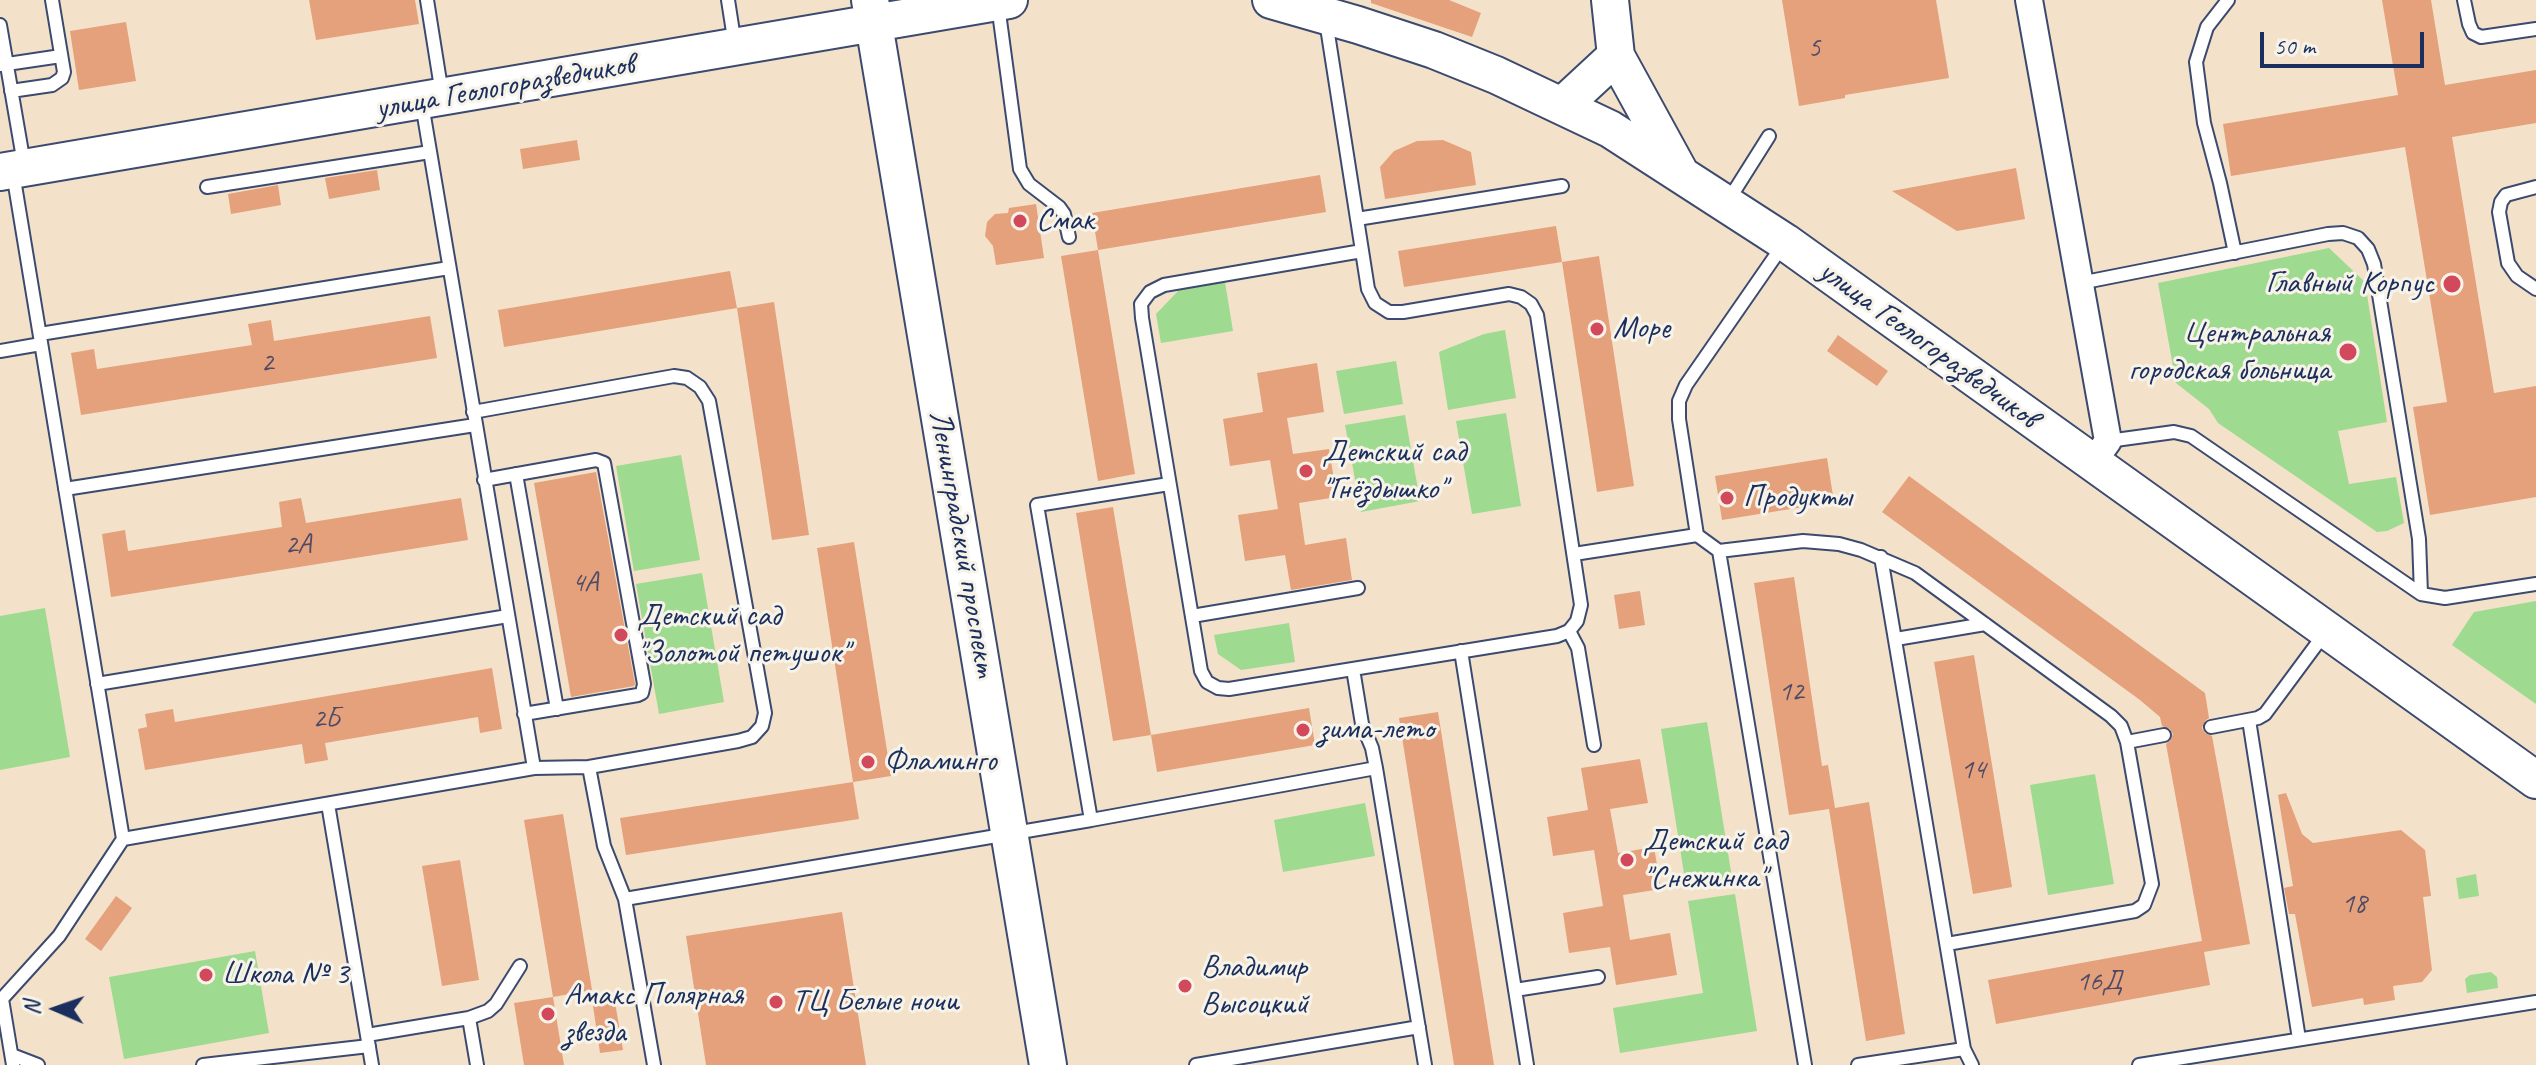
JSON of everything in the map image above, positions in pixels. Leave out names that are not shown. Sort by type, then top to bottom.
[{"type":"main road","name":"улица Геологоразведчиков","points":[[1271,0],[1345,13],[1471,65],[1610,129],[2100,451],[2327,631],[2536,780]]},
{"type":"main road","points":[[1610,0],[1616,56],[1679,173]]},
{"type":"main road","name":"улица Геологоразведчиков","points":[[12,170],[736,48],[872,12],[1003,1]]},
{"type":"main road","name":"Ленинградский проспект","points":[[872,12],[1048,1065]]},
{"type":"main road","points":[[1562,106],[1616,56]]},
{"type":"street","points":[[2029,0],[2079,284],[2100,451]]},
{"type":"lane","points":[[11,91],[57,83],[64,72],[52,0]]},
{"type":"lane","points":[[427,0],[432,99],[430,152],[534,768]]},
{"type":"lane","points":[[728,0],[736,48]]},
{"type":"lane","points":[[2228,0],[2207,27],[2196,62],[2204,123],[2235,253]]},
{"type":"lane","points":[[2464,0],[2473,33],[2481,37],[2536,29]]},
{"type":"lane","points":[[1003,1],[1020,169],[1029,184],[1064,214],[1069,237]]},
{"type":"lane","points":[[1345,13],[1357,219],[1368,289],[1375,303],[1389,312],[1509,294],[1531,304],[1537,315],[1581,605],[1577,621],[1569,631],[1557,636],[1229,689],[1218,688],[1207,682],[1201,671],[1141,304],[1150,292],[1164,285],[1362,251]]},
{"type":"lane","points":[[0,25],[3,65],[11,91],[12,170],[123,839],[59,936],[1,1000],[13,1060],[38,1065]]},
{"type":"lane","points":[[3,65],[61,56]]},
{"type":"lane","points":[[1726,204],[1769,136]]},
{"type":"lane","points":[[207,187],[430,152]]},
{"type":"lane","points":[[1357,219],[1562,186]]},
{"type":"lane","points":[[2536,187],[2506,195],[2499,212],[2508,263],[2517,276],[2536,289]]},
{"type":"lane","points":[[2079,284],[2328,234],[2343,233],[2358,238],[2368,249],[2374,264],[2419,539],[2421,594]]},
{"type":"lane","points":[[1697,535],[1679,401],[1686,385],[1785,242]]},
{"type":"lane","points":[[0,351],[40,339],[449,268]]},
{"type":"lane","points":[[65,489],[474,418],[674,376],[687,378],[700,387],[709,401],[765,713],[762,726],[752,737],[738,741],[589,767],[534,768],[123,839]]},
{"type":"lane","points":[[2100,451],[2174,432],[2191,436],[2421,594],[2445,598],[2536,584]]},
{"type":"lane","points":[[484,480],[600,461],[606,467],[614,509],[644,689],[638,695],[524,714]]},
{"type":"lane","points":[[516,474],[557,709]]},
{"type":"lane","points":[[1091,820],[1037,505],[1169,484]]},
{"type":"lane","points":[[1574,554],[1697,535],[1719,551],[1821,541],[1850,547],[1915,573],[2121,726],[2127,742],[2152,884],[2144,905],[2135,911],[1947,944]]},
{"type":"lane","points":[[1719,551],[1805,1065]]},
{"type":"lane","points":[[1881,557],[1964,1049],[1972,1065]]},
{"type":"lane","points":[[1192,616],[1358,588]]},
{"type":"lane","points":[[97,684],[508,616]]},
{"type":"lane","points":[[1896,639],[1985,624]]},
{"type":"lane","points":[[1569,631],[1578,648],[1594,745]]},
{"type":"lane","points":[[2211,727],[2258,718],[2269,709],[2327,631]]},
{"type":"lane","points":[[1461,651],[1527,1065]]},
{"type":"lane","points":[[1353,669],[1362,724],[1376,768],[1425,1065]]},
{"type":"lane","points":[[2249,720],[2299,1039]]},
{"type":"lane","points":[[2127,742],[2164,735]]},
{"type":"lane","points":[[589,767],[604,846],[625,899],[654,1065]]},
{"type":"lane","points":[[625,899],[1376,768]]},
{"type":"lane","points":[[328,804],[372,1065]]},
{"type":"lane","points":[[203,1065],[314,1059],[368,1041],[469,1018],[488,1011],[496,1004],[520,966]]},
{"type":"lane","points":[[1515,990],[1598,977]]},
{"type":"lane","points":[[2139,1065],[2212,1059],[2299,1039],[2536,1002]]},
{"type":"lane","points":[[469,1018],[477,1065]]},
{"type":"lane","points":[[1196,1065],[1419,1027]]},
{"type":"lane","points":[[1858,1065],[1964,1049]]},
{"type":"green space","points":[[2329,248],[2365,282],[2387,422],[2338,431],[2349,484],[2396,477],[2404,523],[2387,531],[2377,532],[2218,423],[2209,409],[2176,383],[2158,283]]},
{"type":"green space","points":[[1225,282],[1233,331],[1161,343],[1156,314],[1179,290]]},
{"type":"green space","points":[[1505,330],[1516,398],[1448,410],[1439,352],[1484,334]]},
{"type":"green space","points":[[1396,361],[1403,404],[1344,414],[1336,371]]},
{"type":"green space","points":[[1506,413],[1521,506],[1472,514],[1456,421]]},
{"type":"green space","points":[[1405,415],[1420,501],[1361,512],[1345,425]]},
{"type":"green space","points":[[681,455],[700,560],[634,571],[616,466]]},
{"type":"green space","points":[[702,573],[724,702],[659,714],[636,584]]},
{"type":"green space","points":[[2536,601],[2536,704],[2452,645],[2474,612]]},
{"type":"green space","points":[[45,608],[70,757],[0,770],[0,616]]},
{"type":"green space","points":[[1289,623],[1295,662],[1241,670],[1218,654],[1214,635]]},
{"type":"green space","points":[[1707,722],[1732,878],[1686,886],[1661,729]]},
{"type":"green space","points":[[2095,774],[2114,884],[2048,895],[2030,785]]},
{"type":"green space","points":[[1365,803],[1375,856],[1283,872],[1274,820]]},
{"type":"green space","points":[[2476,874],[2479,896],[2459,899],[2456,878]]},
{"type":"green space","points":[[1735,894],[1757,1031],[1620,1053],[1613,1008],[1703,993],[1688,901]]},
{"type":"green space","points":[[255,951],[269,1033],[124,1059],[109,977]]},
{"type":"green space","points":[[2491,972],[2497,977],[2498,988],[2467,993],[2465,979],[2470,975]]},
{"type":"building","points":[[309,0],[415,0],[419,24],[316,40]]},
{"type":"building","points":[[1371,0],[1449,0],[1481,13],[1472,37],[1371,3]]},
{"type":"building","points":[[1782,0],[1936,0],[1949,78],[1799,106]]},
{"type":"building","name":"Главный Корпус","points":[[2382,0],[2431,0],[2445,85],[2536,70],[2536,123],[2452,137],[2494,393],[2536,386],[2536,497],[2430,515],[2413,407],[2447,402],[2405,147],[2231,176],[2223,124],[2398,95]]},
{"type":"building","points":[[126,22],[136,81],[79,90],[70,31]]},
{"type":"building","points":[[577,140],[580,160],[523,169],[520,149]]},
{"type":"building","points":[[1443,140],[1471,152],[1476,185],[1385,199],[1380,167],[1394,151],[1417,141]]},
{"type":"building","points":[[2016,168],[2025,219],[1957,231],[1892,191]]},
{"type":"building","points":[[377,170],[380,190],[329,199],[325,178]]},
{"type":"building","points":[[1320,175],[1326,212],[1098,250],[1092,213]]},
{"type":"building","points":[[278,185],[281,205],[231,214],[228,194]]},
{"type":"building","points":[[1036,204],[1044,258],[996,265],[993,246],[985,236],[987,222],[995,214],[1008,213],[1009,208]]},
{"type":"building","points":[[1556,226],[1562,262],[1404,287],[1398,251]]},
{"type":"building","points":[[1098,250],[1135,474],[1098,481],[1061,256]]},
{"type":"building","points":[[1599,256],[1634,486],[1597,492],[1562,262]]},
{"type":"building","points":[[730,271],[737,308],[504,347],[498,310]]},
{"type":"building","points":[[774,302],[809,535],[772,540],[737,308]]},
{"type":"building","points":[[430,316],[437,358],[81,415],[71,353],[94,349],[97,369],[252,345],[248,324],[271,320],[274,341]]},
{"type":"building","points":[[1838,335],[1888,371],[1877,386],[1827,351]]},
{"type":"building","points":[[1317,363],[1324,412],[1287,418],[1293,454],[1329,449],[1337,497],[1299,503],[1305,545],[1346,538],[1352,580],[1291,590],[1285,555],[1245,561],[1238,515],[1278,509],[1270,460],[1230,466],[1223,419],[1263,412],[1257,373]]},
{"type":"building","points":[[1827,458],[1834,502],[1722,520],[1715,476]]},
{"type":"building","points":[[596,472],[635,684],[571,697],[534,483]]},
{"type":"building","points":[[1909,476],[2205,693],[2209,718],[2202,728],[2212,736],[2250,944],[2204,952],[2210,985],[1996,1024],[1988,980],[2202,941],[2166,744],[2173,734],[2162,726],[2160,717],[2140,700],[1882,512]]},
{"type":"building","points":[[301,498],[306,523],[461,498],[468,540],[111,597],[102,534],[125,530],[128,551],[282,527],[279,502]]},
{"type":"building","points":[[1113,507],[1151,735],[1113,741],[1076,513]]},
{"type":"building","points":[[854,542],[891,776],[853,782],[817,548]]},
{"type":"building","points":[[1794,577],[1822,766],[1828,765],[1835,808],[1869,802],[1905,1034],[1866,1041],[1829,809],[1789,815],[1754,583]]},
{"type":"building","points":[[1640,591],[1645,625],[1619,629],[1614,595]]},
{"type":"building","points":[[1974,655],[2012,887],[1973,894],[1934,662]]},
{"type":"building","points":[[492,668],[502,729],[480,733],[478,717],[325,743],[328,760],[305,764],[302,744],[145,770],[138,729],[147,727],[145,714],[173,709],[175,722]]},
{"type":"building","points":[[1309,708],[1315,745],[1157,772],[1151,735]]},
{"type":"building","points":[[1438,712],[1494,1065],[1454,1065],[1399,718]]},
{"type":"building","points":[[1640,759],[1648,803],[1610,809],[1618,853],[1654,847],[1661,889],[1623,895],[1630,940],[1670,933],[1677,975],[1616,985],[1610,947],[1569,953],[1563,913],[1603,906],[1594,850],[1553,856],[1547,817],[1588,810],[1581,768]]},
{"type":"building","points":[[853,782],[859,819],[626,855],[620,818]]},
{"type":"building","points":[[2286,793],[2302,834],[2313,843],[2401,830],[2425,850],[2431,896],[2423,897],[2432,970],[2422,982],[2393,986],[2395,1000],[2364,1005],[2363,998],[2312,1007],[2295,914],[2289,914],[2284,888],[2293,886],[2278,795]]},
{"type":"building","points":[[563,814],[592,990],[553,997],[524,820]]},
{"type":"building","points":[[460,860],[479,980],[442,986],[422,866]]},
{"type":"building","points":[[116,896],[132,908],[101,951],[85,939]]},
{"type":"building","name":"ТЦ Белые ночи","points":[[842,912],[866,1065],[706,1065],[686,936]]},
{"type":"building","points":[[553,997],[564,1065],[524,1065],[514,1003]]},
{"type":"building","points":[[615,1002],[623,1050],[600,1053],[593,1006]]},
{"type":"place","name":"Смак","points":[[1020,221]]},
{"type":"place","name":"Главный Корпус","points":[[2452,284]]},
{"type":"place","name":"Море","points":[[1597,329]]},
{"type":"place","name":"Центральная городская больница","points":[[2348,352]]},
{"type":"place","name":"Детский сад \"Гнёздышко\"","points":[[1306,471]]},
{"type":"place","name":"Продукты","points":[[1727,498]]},
{"type":"place","name":"Детский сад \"Золотой петушок\"","points":[[621,635]]},
{"type":"place","name":"зима-лето","points":[[1303,730]]},
{"type":"place","name":"Фламинго","points":[[868,762]]},
{"type":"place","name":"Детский сад \"Снежинка\"","points":[[1627,860]]},
{"type":"place","name":"Школа № 3","points":[[206,975]]},
{"type":"place","name":"Владимир Высоцкий","points":[[1185,986]]},
{"type":"place","name":"ТЦ Белые ночи","points":[[776,1002]]},
{"type":"place","name":"Амакс Полярная звезда","points":[[548,1014]]}]
